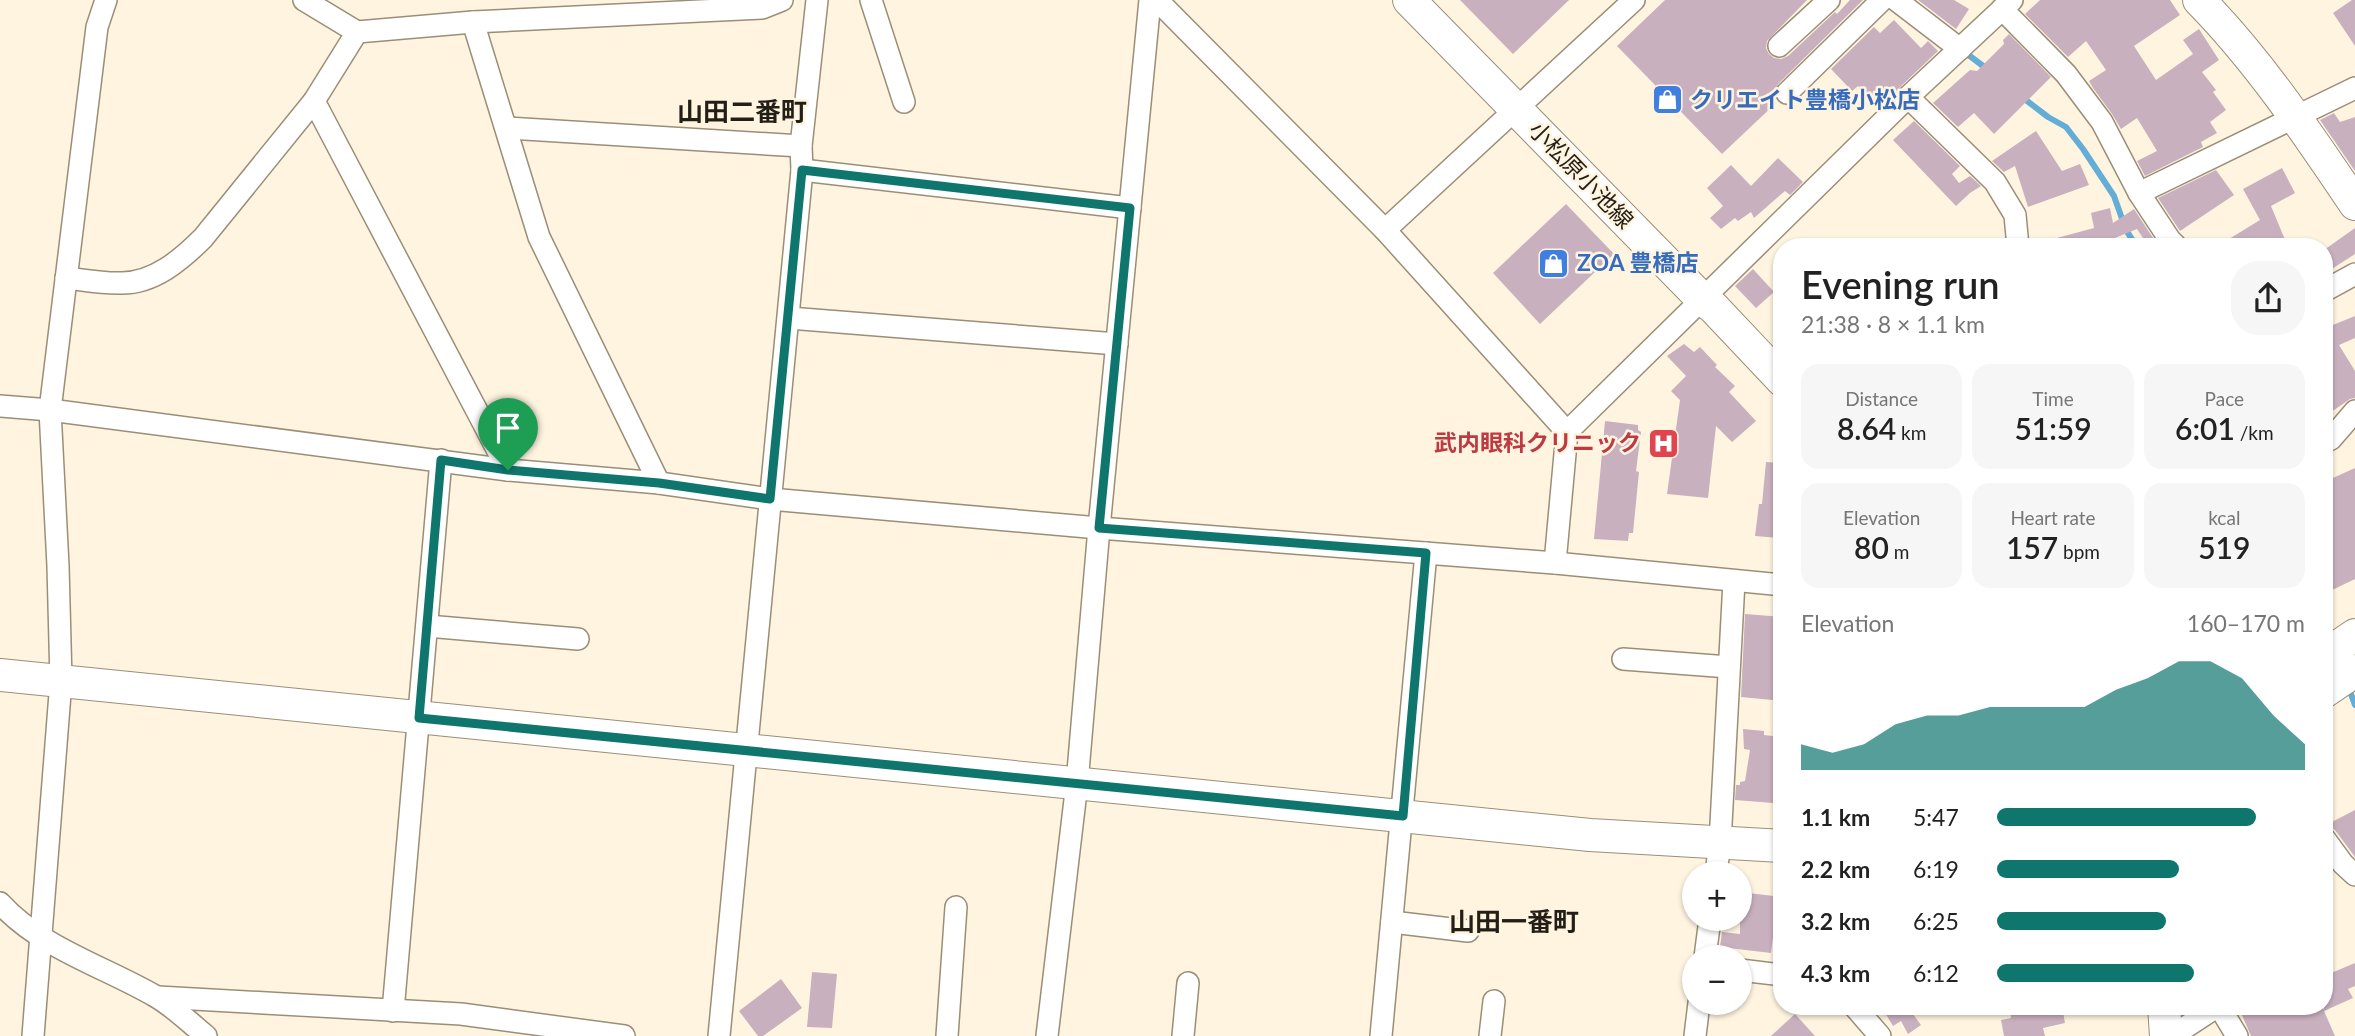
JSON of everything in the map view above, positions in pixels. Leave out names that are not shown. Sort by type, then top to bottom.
[{"type":"street","points":[[33,1036],[61,681],[50,410],[97,27],[106,0]]},
{"type":"street","points":[[304,0],[357,32],[473,22],[762,8],[782,0]]},
{"type":"street","points":[[719,1036],[789,318],[802,170],[801,146],[817,0]]},
{"type":"street","points":[[871,0],[904,102]]},
{"type":"street","points":[[1047,1036],[1077,783],[1150,0]]},
{"type":"street","points":[[1157,0],[1385,230],[1567,432]]},
{"type":"street","name":"小松原小池線","points":[[1409,0],[1773,370]]},
{"type":"street","points":[[1385,230],[1634,0]]},
{"type":"street","points":[[1779,46],[1829,0]]},
{"type":"street","points":[[1787,93],[1882,0]]},
{"type":"street","points":[[1896,0],[1960,49]]},
{"type":"street","points":[[2199,0],[2228,30],[2295,116],[2355,204]]},
{"type":"street","points":[[1555,563],[1567,432],[1909,97],[2007,5],[2066,74],[2102,122],[2139,194],[2169,238]]},
{"type":"street","points":[[473,22],[539,236],[659,483]]},
{"type":"street","points":[[66,278],[122,284],[142,281],[173,265],[203,238],[314,101],[357,32]]},
{"type":"street","points":[[2139,194],[2355,88]]},
{"type":"street","points":[[1909,97],[1995,182],[2015,215],[2017,238]]},
{"type":"street","points":[[314,101],[508,470]]},
{"type":"street","points":[[507,128],[801,146]]},
{"type":"street","points":[[802,170],[1130,208]]},
{"type":"street","points":[[2333,286],[2355,274]]},
{"type":"street","points":[[789,318],[1117,344]]},
{"type":"street","points":[[0,406],[50,410],[508,470],[659,483],[770,499],[1099,528],[1555,563],[1773,584]]},
{"type":"street","points":[[2333,437],[2355,411]]},
{"type":"street","points":[[393,1011],[441,460]]},
{"type":"street","points":[[1381,1036],[1426,553]]},
{"type":"street","points":[[1718,858],[1734,581]]},
{"type":"street","points":[[427,626],[578,639]]},
{"type":"street","points":[[2333,650],[2355,635]]},
{"type":"street","points":[[1623,659],[1729,667]]},
{"type":"street","points":[[2333,686],[2355,671]]},
{"type":"street","points":[[0,675],[1590,835],[1718,858],[1773,848]]},
{"type":"street","points":[[2333,850],[2355,875]]},
{"type":"street","points":[[0,902],[16,921],[40,937],[158,997],[205,1036]]},
{"type":"street","points":[[947,1036],[956,906]]},
{"type":"street","points":[[1392,922],[1468,931]]},
{"type":"street","points":[[1752,971],[1773,974]]},
{"type":"street","points":[[1183,1036],[1188,983]]},
{"type":"street","points":[[158,997],[461,1014],[624,1036]]},
{"type":"street","points":[[1490,1036],[1494,1001]]},
{"type":"street","points":[[1695,1036],[1698,1015]]},
{"type":"street","points":[[1862,1015],[1880,1036]]},
{"type":"street","points":[[2165,1015],[2166,1036]]},
{"type":"street","points":[[2172,1036],[2205,1015]]},
{"type":"street","points":[[2224,1015],[2237,1036]]},
{"type":"building","points":[[1460,0],[1569,0],[1513,54]]},
{"type":"building","points":[[1665,0],[1807,0],[1767,41],[1769,54],[1781,59],[1788,56],[1850,0],[1863,0],[1778,84],[1772,98],[1776,103],[1722,154],[1617,46]]},
{"type":"building","points":[[1918,0],[1954,0],[1969,9],[1956,29]]},
{"type":"building","points":[[2040,0],[2170,0],[2180,15],[2134,46],[2156,80],[2193,54],[2183,40],[2199,29],[2219,60],[2202,72],[2216,90],[2213,92],[2226,110],[2210,122],[2217,133],[2201,142],[2203,147],[2145,176],[2137,161],[2157,151],[2137,118],[2121,129],[2093,88],[2089,81],[2106,70],[2086,41],[2068,57],[2025,14]]},
{"type":"building","points":[[2355,0],[2355,46],[2333,13]]},
{"type":"building","points":[[1894,20],[1921,48],[1928,41],[1938,51],[1878,108],[1858,86],[1852,91],[1831,69],[1874,27],[1880,33]]},
{"type":"building","points":[[2009,34],[2051,77],[1994,134],[1974,113],[1958,127],[1933,103],[1970,70],[1977,71],[2004,44],[2003,40]]},
{"type":"building","points":[[2334,113],[2340,122],[2355,117],[2355,171],[2320,120]]},
{"type":"building","points":[[1914,121],[1960,166],[1952,174],[1959,183],[1970,176],[1981,186],[1956,206],[1893,140]]},
{"type":"building","points":[[2036,131],[2062,171],[2080,164],[2089,185],[2028,207],[2015,166],[2004,172],[1992,161]]},
{"type":"building","points":[[1778,158],[1803,182],[1790,195],[1785,191],[1754,218],[1751,212],[1738,221],[1735,218],[1721,229],[1710,218],[1723,206],[1707,188],[1731,165],[1751,186]]},
{"type":"building","points":[[2282,168],[2295,193],[2271,206],[2284,238],[2231,238],[2260,220],[2243,189]]},
{"type":"building","points":[[2216,170],[2234,195],[2180,231],[2158,198]]},
{"type":"building","name":"ZOA 豊橋店","points":[[1566,204],[1614,254],[1540,324],[1493,273]]},
{"type":"building","points":[[2110,208],[2113,223],[2134,209],[2153,238],[2143,238],[2137,229],[2115,238],[2057,238],[2094,228],[2091,213]]},
{"type":"building","points":[[2355,228],[2355,254],[2333,268],[2333,244]]},
{"type":"building","points":[[1753,269],[1773,293],[1756,308],[1735,286]]},
{"type":"building","points":[[2355,316],[2355,338],[2339,345],[2355,371],[2355,398],[2333,411],[2333,325]]},
{"type":"building","points":[[1684,344],[1694,352],[1700,347],[1717,365],[1715,367],[1735,386],[1729,392],[1756,421],[1732,442],[1716,426],[1708,498],[1667,494],[1680,400],[1671,391],[1686,376],[1667,356]]},
{"type":"building","points":[[1605,421],[1638,425],[1641,432],[1633,533],[1629,533],[1628,541],[1594,539]]},
{"type":"building","points":[[1766,462],[1773,462],[1773,538],[1755,536],[1759,504],[1762,504]]},
{"type":"building","points":[[2355,468],[2355,579],[2333,590],[2333,478]]},
{"type":"building","points":[[1745,614],[1773,616],[1773,700],[1741,697]]},
{"type":"building","points":[[1743,729],[1764,731],[1764,735],[1773,736],[1773,803],[1735,800],[1736,785],[1745,781],[1750,750],[1744,749]]},
{"type":"building","points":[[2355,810],[2355,857],[2333,829],[2333,821]]},
{"type":"building","points":[[1752,893],[1773,896],[1771,953],[1752,951],[1752,945],[1720,945],[1722,932],[1740,934],[1740,931],[1752,931]]},
{"type":"building","points":[[2355,963],[2355,986],[2348,989],[2353,998],[2333,1007],[2333,972]]},
{"type":"building","points":[[812,972],[837,974],[832,1028],[807,1027]]},
{"type":"building","points":[[781,979],[802,1008],[763,1036],[758,1036],[739,1011]]},
{"type":"building","points":[[1796,1015],[1815,1036],[1771,1036]]},
{"type":"building","points":[[1886,1015],[1914,1015],[1921,1025],[1908,1034],[1901,1021],[1893,1026]]},
{"type":"building","points":[[2011,1015],[2064,1015],[2065,1023],[2043,1028],[2045,1036],[2004,1036],[2001,1020],[2011,1018]]},
{"type":"building","points":[[2242,1015],[2326,1015],[2335,1036],[2251,1036]]},
{"type":"waterway","points":[[1962,50],[1987,69]]},
{"type":"waterway","points":[[2022,97],[2066,127],[2114,196],[2131,238]]},
{"type":"waterway","points":[[2348,686],[2355,705]]},
{"type":"place","name":"クリエイト豊橋小松店","points":[[1667,100]]},
{"type":"place","name":"ZOA 豊橋店","points":[[1554,263]]},
{"type":"place","name":"武内眼科クリニック","points":[[1664,443]]},
{"type":"district","name":"山田二番町","points":[[742,112]]},
{"type":"district","name":"山田一番町","points":[[1514,922]]},
{"type":"route","points":[[802,170],[1130,208],[1099,528],[1426,553],[1403,816],[419,718],[441,460],[508,470],[659,483],[770,499],[802,170]]}]
